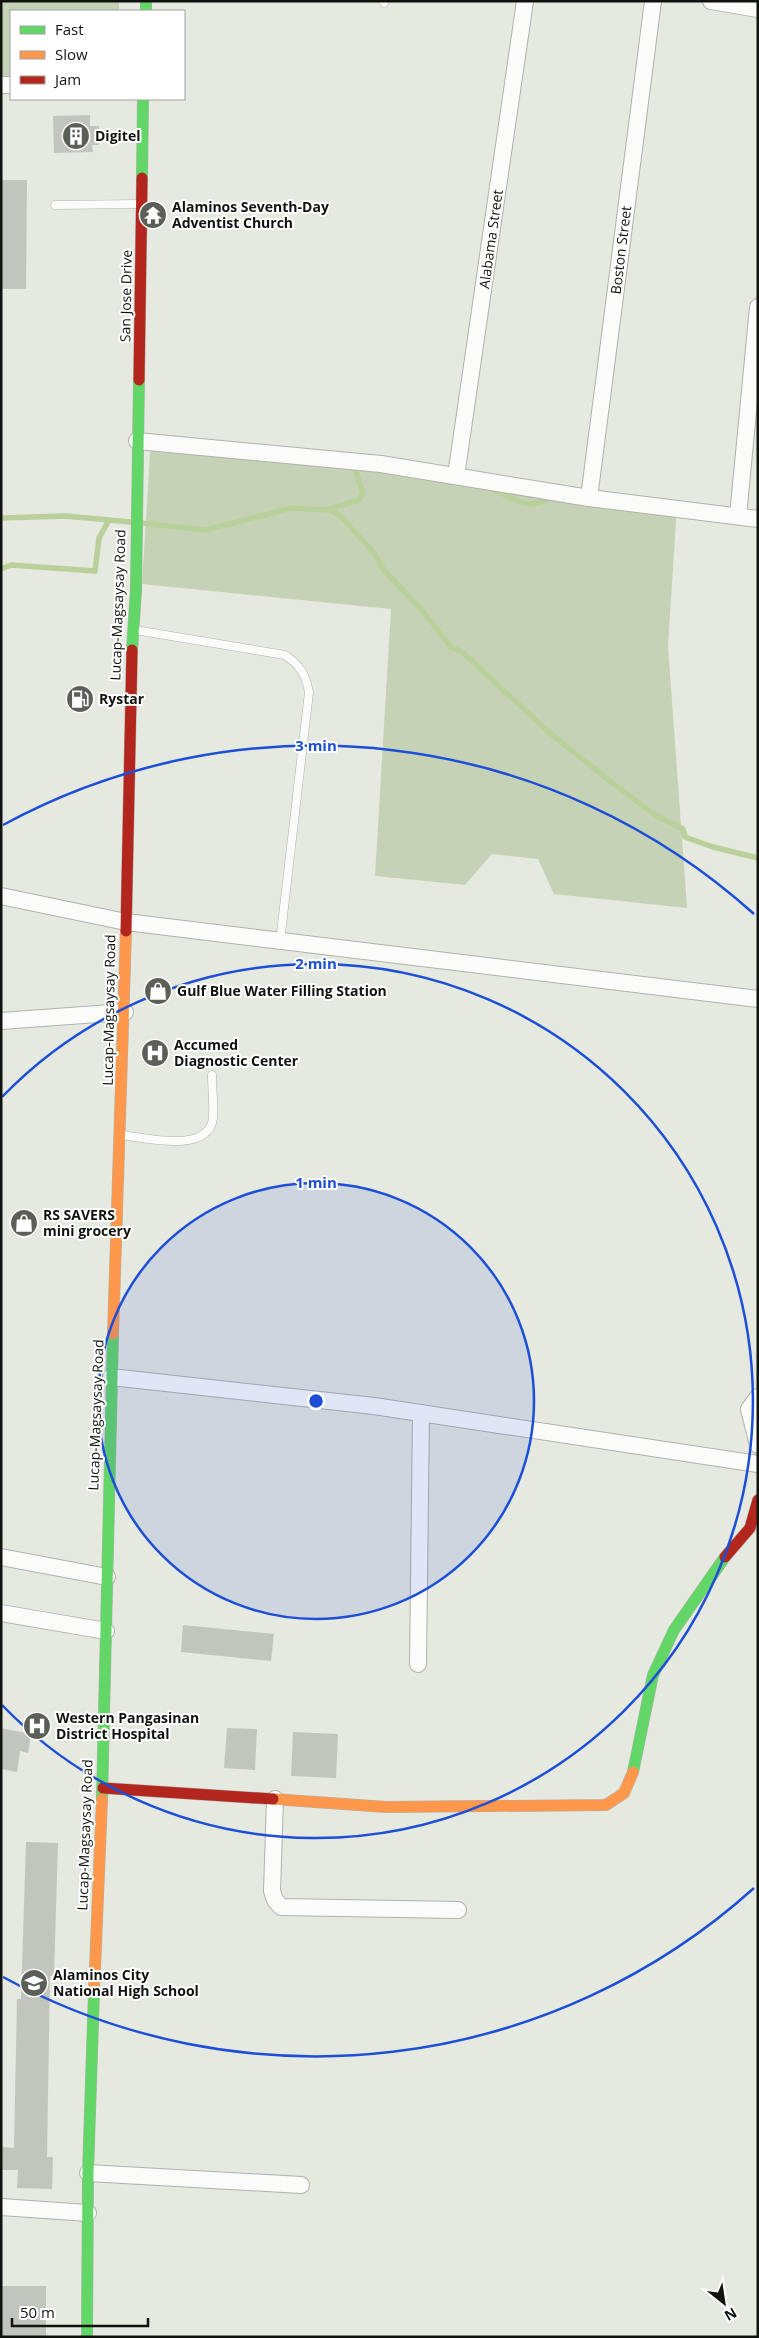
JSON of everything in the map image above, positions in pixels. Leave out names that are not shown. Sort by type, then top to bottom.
[{"type":"street","name":"Alabama Street","points":[[456,476],[525,1]]},
{"type":"street","name":"Boston Street","points":[[589,498],[653,1]]},
{"type":"street","points":[[711,1],[758,9]]},
{"type":"street","name":"San Jose Drive","points":[[136,494],[143,204],[143,100]]},
{"type":"street","points":[[738,516],[758,307]]},
{"type":"street","points":[[137,441],[381,464],[589,498],[758,519]]},
{"type":"street","name":"Lucap-Magsaysay Road","points":[[87,2337],[88,2173],[100,1815],[103,1788],[111,1377],[125,1012],[132,630],[136,590],[136,494]]},
{"type":"street","points":[[1,896],[126,922],[758,999]]},
{"type":"street","points":[[1,1022],[125,1012]]},
{"type":"street","points":[[111,1377],[421,1413],[758,1464]]},
{"type":"street","points":[[758,1397],[749,1409],[758,1445]]},
{"type":"street","points":[[418,1664],[421,1413]]},
{"type":"street","points":[[103,1788],[386,1807],[606,1804],[624,1793],[632,1778],[653,1675],[674,1630],[722,1560],[750,1528],[758,1500]]},
{"type":"street","points":[[1,1557],[107,1577]]},
{"type":"street","points":[[1,1613],[106,1631]]},
{"type":"street","points":[[274,1800],[272,1891],[274,1900],[281,1907],[458,1910]]},
{"type":"street","points":[[88,2173],[301,2185]]},
{"type":"street","points":[[1,2207],[88,2213]]},
{"type":"lane","points":[[55,205],[143,204]]},
{"type":"lane","points":[[132,630],[285,655],[298,664],[305,673],[309,692],[280,942]]},
{"type":"lane","points":[[120,1135],[183,1142],[201,1137],[210,1128],[213,1119],[212,1075]]},
{"type":"green space","points":[[1,1],[119,1],[119,10],[10,10],[10,76],[1,76]]},
{"type":"green space","points":[[151,439],[677,506],[668,646],[687,908],[554,894],[538,859],[492,854],[465,885],[375,876],[391,609],[142,584]]},
{"type":"building","name":"Digitel","points":[[90,115],[90,126],[99,126],[99,145],[92,145],[93,152],[54,153],[53,116]]},
{"type":"building","points":[[1,180],[27,180],[26,289],[1,289]]},
{"type":"building","points":[[183,1625],[274,1634],[271,1661],[181,1652]]},
{"type":"building","points":[[1,1728],[31,1734],[28,1753],[20,1751],[17,1772],[1,1769]]},
{"type":"building","points":[[227,1728],[257,1729],[255,1770],[224,1768]]},
{"type":"building","points":[[293,1732],[338,1734],[336,1778],[291,1776]]},
{"type":"building","points":[[26,1842],[58,1843],[54,1976],[50,1976],[47,2157],[53,2157],[52,2189],[17,2188],[18,2170],[1,2170],[1,2147],[14,2148],[17,1999],[21,1999]]},
{"type":"building","points":[[1,2286],[46,2286],[46,2337],[1,2337]]},
{"type":"waterway","points":[[140,523],[205,530],[292,508],[326,510],[359,500],[363,494],[355,469],[360,468]]},
{"type":"waterway","points":[[491,489],[528,504],[544,501],[554,496]]},
{"type":"waterway","points":[[329,509],[342,517],[374,553],[383,569],[419,607],[452,648],[461,651],[551,734],[655,815],[683,829],[685,837],[713,847],[758,858]]},
{"type":"waterway","points":[[1,518],[65,516],[131,522]]},
{"type":"waterway","points":[[1,569],[11,565],[95,571],[99,538],[109,520]]},
{"type":"traffic: fast","points":[[146,1],[146,10]]},
{"type":"traffic: fast","points":[[142,178],[143,100]]},
{"type":"traffic: fast","points":[[132,650],[136,590],[139,380]]},
{"type":"traffic: fast","points":[[102,1799],[113,1334]]},
{"type":"traffic: fast","points":[[633,1772],[653,1675],[674,1630],[725,1557]]},
{"type":"traffic: fast","points":[[87,2337],[88,2173],[94,1992]]},
{"type":"traffic: slow","points":[[113,1334],[126,931]]},
{"type":"traffic: slow","points":[[273,1799],[386,1807],[606,1805],[624,1793],[633,1772]]},
{"type":"traffic: slow","points":[[94,1992],[102,1799]]},
{"type":"traffic: jam","points":[[139,380],[142,178]]},
{"type":"traffic: jam","points":[[126,931],[132,650]]},
{"type":"traffic: jam","points":[[725,1557],[750,1528],[758,1500]]},
{"type":"traffic: jam","points":[[103,1788],[273,1799]]},
{"type":"place","name":"Digitel","points":[[76,136]]},
{"type":"place","name":"Alaminos Seventh-Day Adventist Church","points":[[153,215]]},
{"type":"place","name":"Rystar","points":[[80,699]]},
{"type":"place","name":"Gulf Blue Water Filling Station","points":[[158,991]]},
{"type":"place","name":"Accumed Diagnostic Center","points":[[155,1053]]},
{"type":"place","name":"RS SAVERS mini grocery","points":[[24,1223]]},
{"type":"place","name":"Western Pangasinan District Hospital","points":[[37,1726]]},
{"type":"place","name":"Alaminos City National High School","points":[[34,1983]]}]
